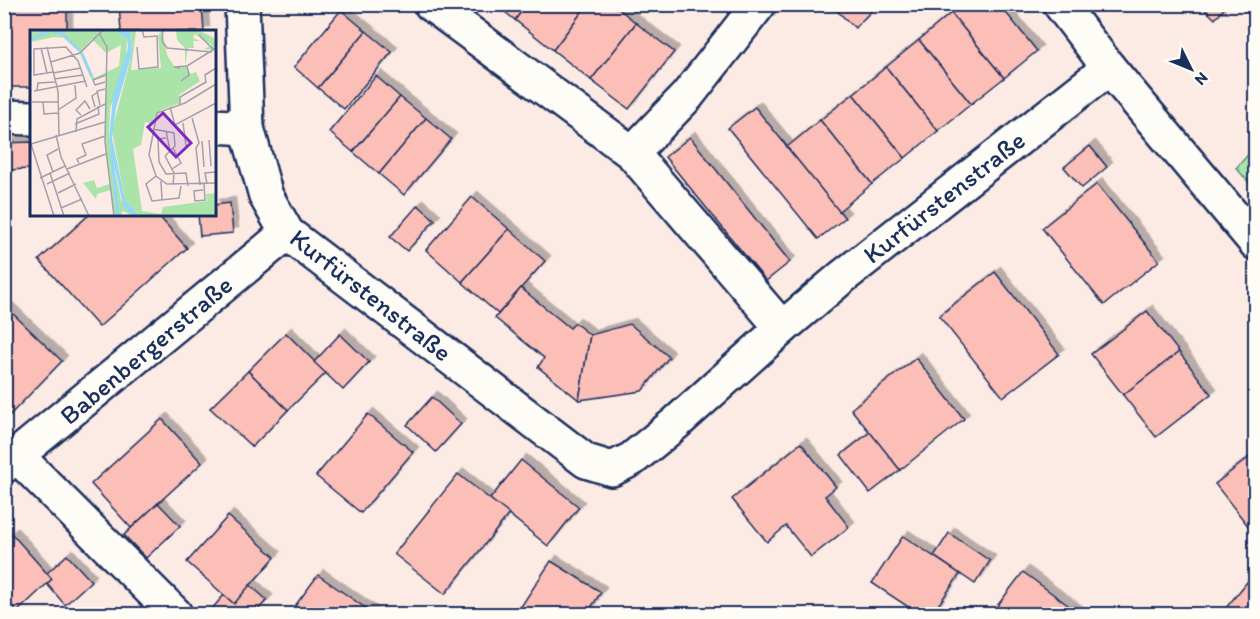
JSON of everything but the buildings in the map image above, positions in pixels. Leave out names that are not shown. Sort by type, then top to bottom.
[{"type":"street","name":"Kurfürstenstraße","points":[[242,4],[247,128],[266,196],[287,233],[586,461],[612,469],[632,459],[676,423],[841,278],[1109,68]]},
{"type":"street","points":[[431,4],[632,153],[782,328]]},
{"type":"street","points":[[632,153],[687,96],[759,4]]},
{"type":"street","points":[[1060,4],[1109,68],[1256,243]]},
{"type":"street","points":[[4,117],[30,118]]},
{"type":"street","points":[[216,126],[247,128]]},
{"type":"street","name":"Babenbergerstraße","points":[[11,461],[287,233]]},
{"type":"street","points":[[11,461],[175,615]]},
{"type":"green space","points":[[1255,147],[1255,189],[1236,168]]}]
